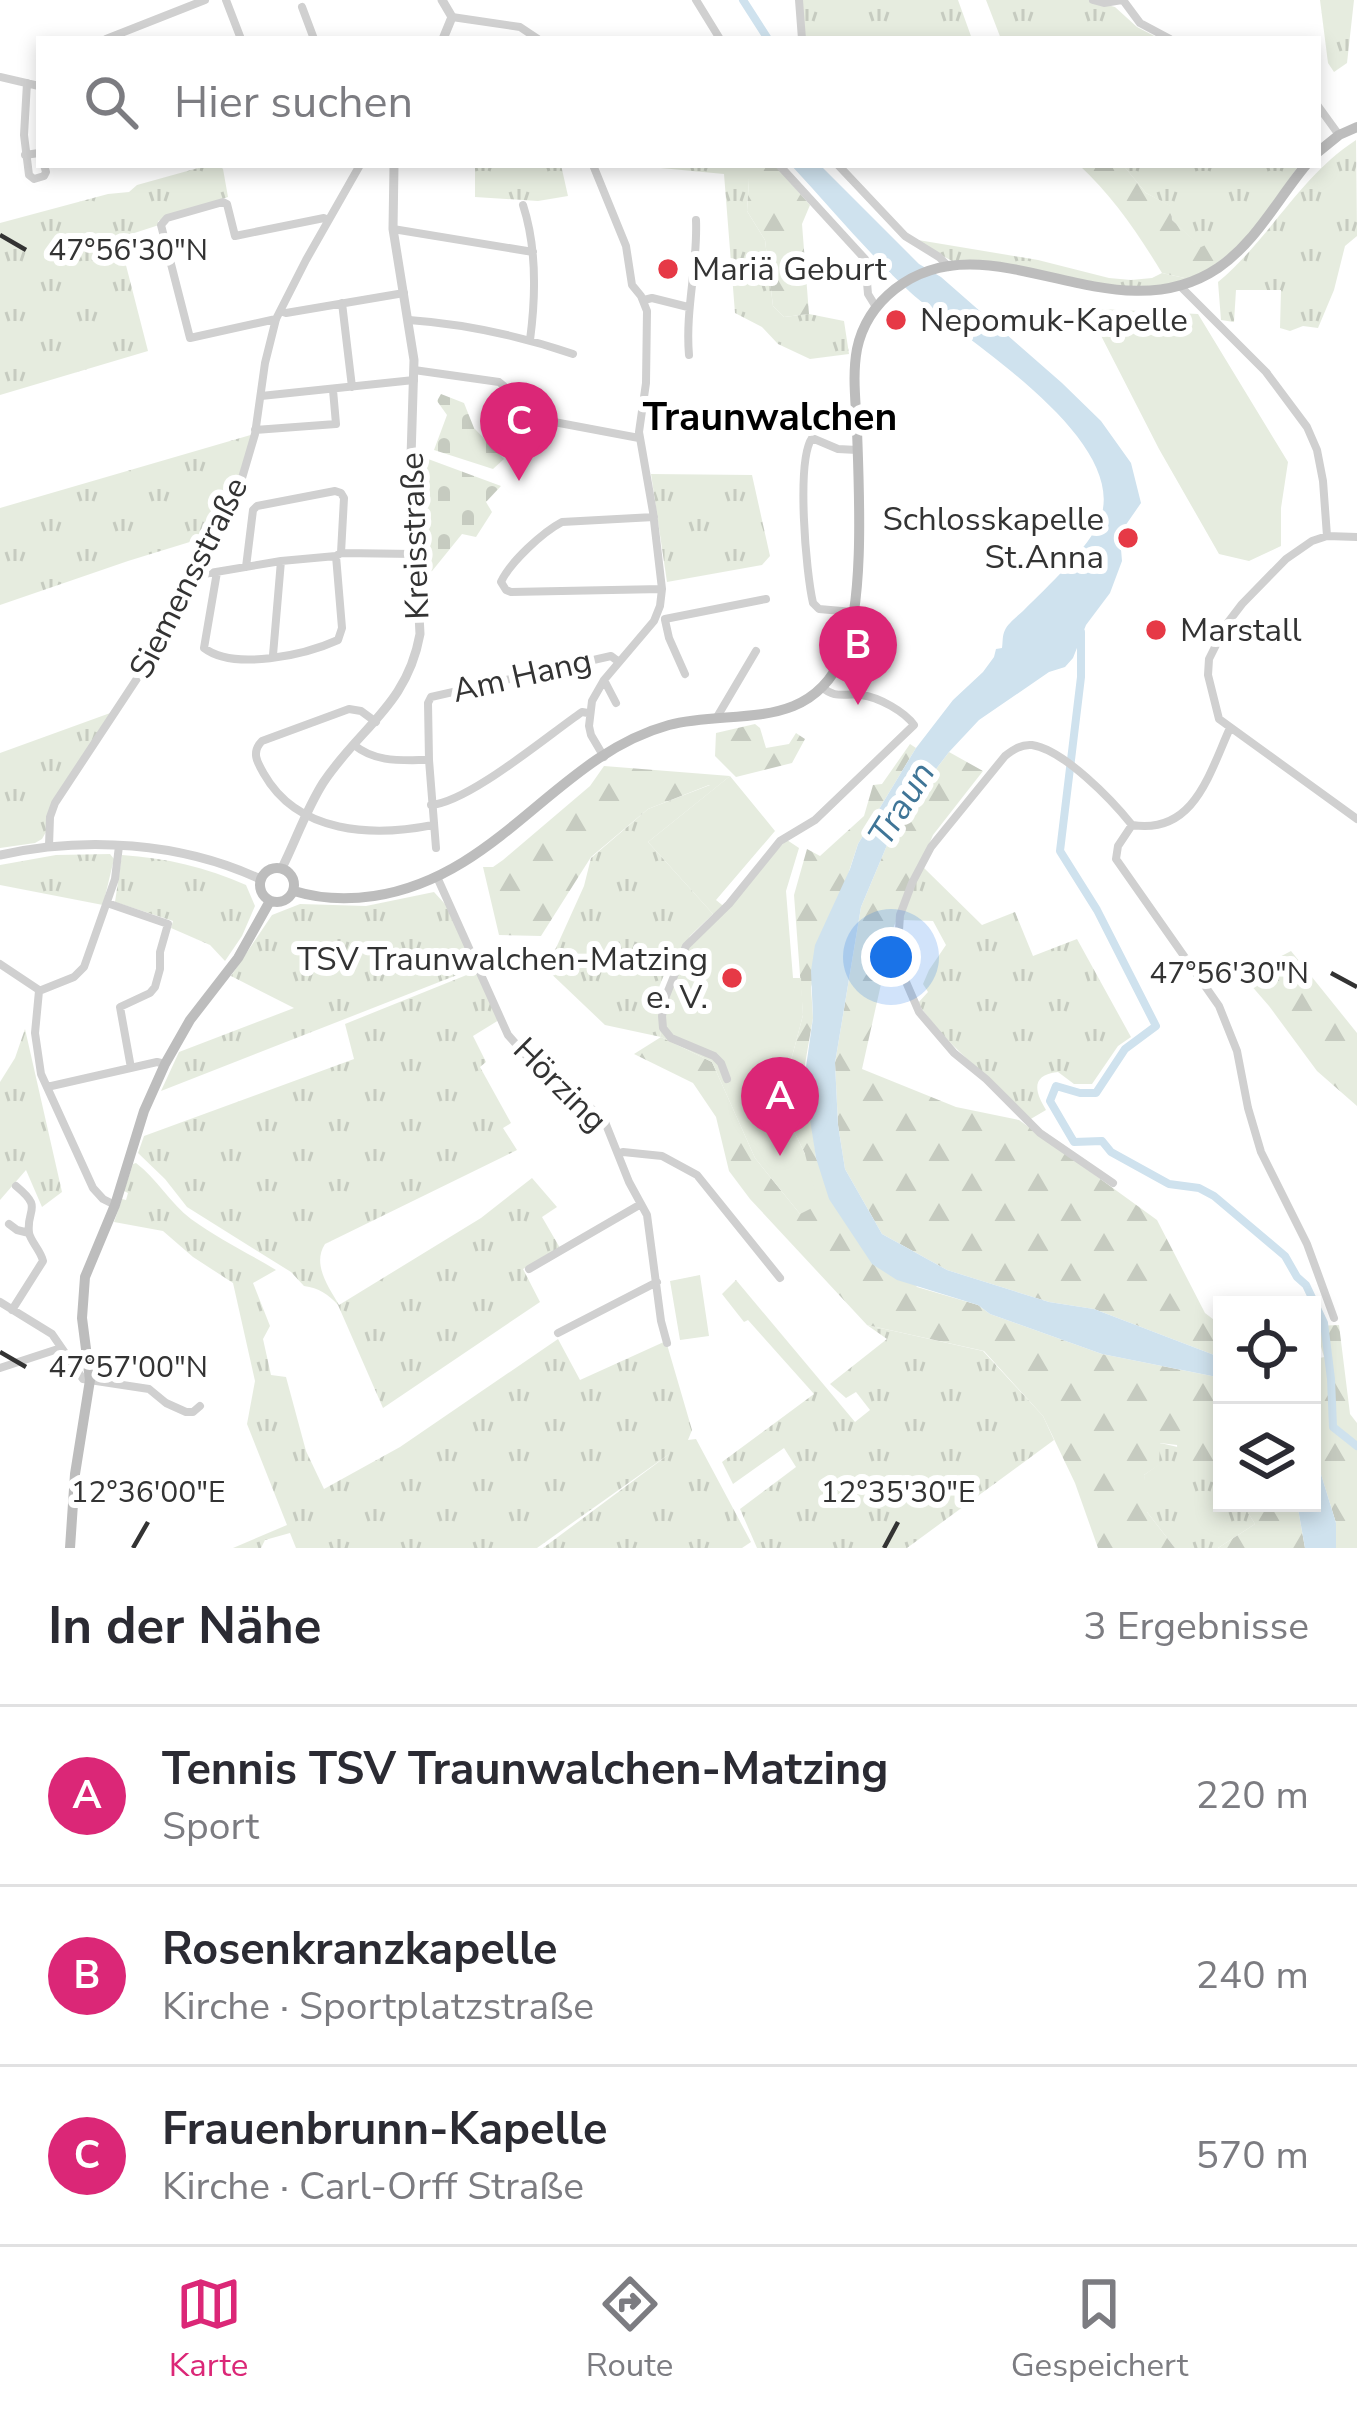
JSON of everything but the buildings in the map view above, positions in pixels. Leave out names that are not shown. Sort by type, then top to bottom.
[{"type":"main road","points":[[1321,150],[1357,127]]},
{"type":"main road","points":[[294,891],[329,898],[403,890],[437,877],[494,843],[604,758],[662,728],[778,712],[800,704],[833,673],[854,612],[858,526],[855,366],[862,333],[889,294],[910,279],[943,268],[999,267],[1127,292],[1180,286],[1214,271],[1238,253],[1304,168]]},
{"type":"main road","points":[[272,868],[282,868],[291,874],[294,891],[284,901],[270,901],[260,890],[260,879],[272,868]]},
{"type":"main road","points":[[70,1548],[75,1474],[90,1380],[83,1285],[165,1064],[190,1021],[238,958],[270,901]]},
{"type":"street","points":[[114,36],[205,0]]},
{"type":"street","points":[[226,0],[240,36]]},
{"type":"street","points":[[442,0],[452,16],[520,27],[534,36]]},
{"type":"street","points":[[696,0],[718,36]]},
{"type":"street","points":[[799,0],[802,36]]},
{"type":"street","points":[[1094,0],[1122,0],[1140,23],[1164,36]]},
{"type":"street","points":[[302,7],[313,36]]},
{"type":"street","points":[[444,36],[452,16]]},
{"type":"street","points":[[0,77],[36,85]]},
{"type":"street","points":[[27,83],[25,155],[31,178],[44,176],[45,168]]},
{"type":"street","points":[[25,95],[36,96]]},
{"type":"street","points":[[1321,110],[1339,135]]},
{"type":"street","points":[[25,155],[36,153]]},
{"type":"street","name":"Siemensstraße","points":[[49,847],[55,802],[144,668],[242,478],[278,315],[358,168]]},
{"type":"street","name":"Kreisstraße","points":[[282,868],[331,772],[401,689],[417,648],[420,610],[411,457],[414,375],[393,230],[394,168]]},
{"type":"street","points":[[594,168],[626,246],[632,285],[644,300],[647,316],[647,372],[639,438],[654,517],[661,616],[686,674]]},
{"type":"street","points":[[782,168],[865,259],[868,294],[877,307]]},
{"type":"street","points":[[841,168],[904,236],[939,257],[943,268]]},
{"type":"street","points":[[328,220],[236,236],[224,202],[167,218],[161,225],[190,338],[286,313],[404,293]]},
{"type":"street","points":[[523,205],[533,252],[530,340]]},
{"type":"street","points":[[689,355],[696,220]]},
{"type":"street","points":[[393,230],[533,252]]},
{"type":"street","points":[[1180,286],[1266,372],[1307,428],[1323,481],[1327,536]]},
{"type":"street","points":[[644,300],[688,308]]},
{"type":"street","points":[[342,303],[352,387]]},
{"type":"street","points":[[409,320],[530,340],[573,354]]},
{"type":"street","points":[[260,396],[333,390],[414,375],[499,382],[504,386],[501,402],[505,408],[639,438]]},
{"type":"street","points":[[255,430],[336,424],[333,390]]},
{"type":"street","points":[[854,612],[820,609],[811,598],[804,464],[812,438],[857,450]]},
{"type":"street","points":[[217,572],[204,648],[217,656],[233,660],[273,656],[338,640],[343,628],[341,493],[257,506],[245,567]]},
{"type":"street","points":[[654,517],[562,522],[506,571],[501,582],[511,592],[662,589]]},
{"type":"street","points":[[1357,537],[1327,536],[1299,548],[1242,604],[1209,659],[1210,690],[1219,719],[1357,819]]},
{"type":"street","points":[[204,574],[339,555],[415,554]]},
{"type":"street","points":[[273,656],[280,561]]},
{"type":"street","points":[[604,758],[591,735],[588,713],[592,700],[661,616],[766,599]]},
{"type":"street","points":[[717,719],[756,651]]},
{"type":"street","name":"Am Hang","points":[[436,848],[429,760],[431,697],[611,656],[619,662]]},
{"type":"street","points":[[604,680],[616,703]]},
{"type":"street","points":[[727,1078],[714,1056],[671,1038],[663,1028],[666,996],[686,946],[729,904],[780,841],[815,820],[914,725],[911,718],[872,698],[833,696],[821,687]]},
{"type":"street","points":[[376,722],[361,711],[343,710],[257,745],[255,753],[268,782],[306,814],[364,831],[433,825]]},
{"type":"street","points":[[431,806],[467,792],[581,712],[588,713]]},
{"type":"street","points":[[1113,1184],[1040,1133],[954,1053],[919,1012],[897,962],[900,914],[931,847],[1017,747],[1032,745],[1070,766],[1106,794],[1132,825],[1160,826],[1180,816],[1196,799],[1230,728]]},
{"type":"street","points":[[354,745],[383,759],[429,760]]},
{"type":"street","points":[[1132,825],[1118,846],[1116,859],[1219,1006],[1237,1051],[1261,1152],[1306,1244],[1334,1318]]},
{"type":"street","points":[[39,991],[81,971],[115,879],[119,846]]},
{"type":"street","points":[[0,855],[49,847],[119,846],[202,858],[260,879]]},
{"type":"street","name":"Hörzing","points":[[437,877],[516,1046],[605,1122],[652,1238],[667,1343]]},
{"type":"street","points":[[107,903],[168,924],[155,987],[120,1007],[131,1068]]},
{"type":"street","points":[[0,964],[39,991]]},
{"type":"street","points":[[39,991],[34,1033],[47,1087],[93,1188],[115,1205]]},
{"type":"street","points":[[47,1087],[165,1064]]},
{"type":"street","name":"Hörzing","points":[[618,1154],[662,1156],[697,1174],[780,1278]]},
{"type":"street","points":[[11,1310],[44,1261],[29,1233],[33,1207],[16,1186]]},
{"type":"street","points":[[529,1269],[641,1204]]},
{"type":"street","points":[[9,1224],[29,1233]]},
{"type":"street","points":[[558,1333],[657,1282]]},
{"type":"street","points":[[0,1302],[47,1330],[78,1374],[149,1389],[186,1412],[200,1406]]},
{"type":"street","points":[[0,1368],[62,1348]]},
{"type":"green space","points":[[802,0],[958,0],[971,36],[804,36]]},
{"type":"green space","points":[[986,0],[1089,0],[1115,7],[1154,36],[1000,36]]},
{"type":"green space","points":[[1320,0],[1354,0],[1347,63],[1334,72],[1328,63]]},
{"type":"green space","points":[[1356,140],[1357,236],[1345,246],[1318,328],[1280,328],[1281,290],[1236,290],[1234,322],[1221,320],[1218,282],[1318,172]]},
{"type":"green space","points":[[198,168],[222,168],[228,197],[119,238],[148,351],[0,395],[0,223],[129,192],[137,185]]},
{"type":"green space","points":[[475,168],[562,168],[568,196],[538,201],[475,197]]},
{"type":"green space","points":[[661,168],[744,168],[749,180],[747,211],[765,240],[773,306],[784,317],[809,314],[844,321],[849,354],[810,359],[778,344],[762,327],[735,313],[724,174]]},
{"type":"green space","points":[[735,168],[778,168],[810,205],[802,224],[809,314],[784,317],[773,306],[765,240],[747,211],[749,180]]},
{"type":"green space","points":[[1082,168],[1125,168],[1146,193],[1171,206],[1172,220],[1201,247],[1223,237],[1235,249],[1189,279],[1162,273],[1103,189]]},
{"type":"green space","points":[[1125,168],[1297,168],[1235,249],[1201,248],[1172,220],[1170,206],[1146,193]]},
{"type":"green space","points":[[912,239],[1038,260],[1109,278],[1131,280],[1162,273],[1189,279],[1140,287],[1082,282],[952,261]]},
{"type":"green space","points":[[1101,309],[1198,314],[1288,462],[1281,546],[1249,561],[1219,554],[1093,320]]},
{"type":"green space","points":[[441,394],[464,403],[474,428],[504,459],[493,469],[434,450],[447,415],[437,401]]},
{"type":"green space","points":[[254,434],[245,467],[206,537],[0,605],[0,508]]},
{"type":"green space","points":[[416,458],[501,486],[486,502],[492,512],[476,537],[462,534],[424,581]]},
{"type":"green space","points":[[651,474],[752,475],[770,556],[762,565],[667,582]]},
{"type":"green space","points":[[113,712],[55,797],[42,839],[0,848],[0,753]]},
{"type":"green space","points":[[755,724],[766,748],[789,744],[796,733],[805,739],[792,763],[736,777],[715,756],[716,733]]},
{"type":"green space","points":[[910,744],[916,748],[858,844],[811,987],[813,1018],[805,1064],[816,1158],[917,1287],[978,1305],[990,1314],[1102,1354],[1213,1376],[1213,1472],[1208,1480],[1179,1478],[1177,1445],[1160,1443],[1159,1465],[1144,1475],[1145,1480],[1155,1481],[1159,1491],[1147,1498],[1147,1512],[1175,1548],[1098,1548],[1075,1483],[1043,1416],[984,1351],[867,1325],[729,1171],[716,1117],[693,1083],[634,1054],[661,1037],[712,1062],[755,1158],[800,1214],[805,1154],[787,1117],[784,1087],[803,1015],[794,895],[807,849],[820,856],[864,816],[873,785],[882,784]]},
{"type":"green space","points":[[949,752],[983,771],[933,835],[894,926],[862,1069],[956,1107],[1019,1120],[1157,1220],[1205,1313],[1213,1319],[1213,1355],[1094,1309],[1049,1302],[947,1270],[882,1234],[845,1169],[835,1063],[861,907],[898,819]]},
{"type":"green space","points":[[604,766],[730,776],[719,785],[648,809],[591,857],[541,936],[499,935],[483,867],[503,860],[590,786]]},
{"type":"green space","name":"TSV Traunwalchen-Matzing e. V.","points":[[730,776],[775,831],[716,900],[727,909],[787,840],[799,848],[786,891],[793,978],[801,978],[803,1015],[784,1087],[787,1117],[805,1154],[818,1205],[800,1214],[755,1158],[712,1062],[661,1037],[659,1025],[684,945],[713,914],[648,842]]},
{"type":"green space","points":[[719,785],[648,842],[713,914],[690,936],[680,954],[673,952],[656,995],[663,998],[661,1037],[605,1025],[543,966],[584,886],[591,858],[648,809]]},
{"type":"green space","points":[[110,854],[114,859],[103,905],[0,885],[0,865],[56,855]]},
{"type":"green space","points":[[122,855],[186,864],[246,885],[255,906],[225,961],[210,945],[171,928],[173,921],[115,902]]},
{"type":"green space","points":[[923,867],[982,925],[1015,912],[1033,956],[1077,939],[1131,1037],[1118,1046],[1092,1084],[1074,1084],[1058,1072],[1043,1077],[1037,1085],[1046,1110],[1029,1120],[930,1020],[918,1003],[928,992],[923,984],[929,970],[946,945],[933,921],[901,920]]},
{"type":"green space","points":[[434,892],[449,904],[475,968],[161,1091],[179,1052],[294,1008],[231,976],[272,915],[300,904],[366,906]]},
{"type":"green space","points":[[1291,951],[1357,1033],[1357,1106],[1317,1071],[1243,976]]},
{"type":"green space","points":[[479,970],[499,1020],[473,1036],[486,1062],[480,1067],[511,1123],[503,1128],[517,1150],[325,1244],[320,1259],[323,1275],[339,1305],[481,1218],[532,1178],[557,1207],[542,1217],[560,1248],[523,1269],[540,1302],[383,1408],[338,1305],[187,1207],[138,1153],[144,1136],[354,1059],[345,1024]]},
{"type":"green space","points":[[25,1029],[62,1192],[42,1207],[26,1170],[0,1200],[0,1082]]},
{"type":"green space","points":[[136,1163],[191,1219],[276,1270],[253,1283],[270,1326],[263,1339],[271,1375],[286,1377],[306,1451],[324,1489],[400,1447],[558,1339],[580,1380],[666,1341],[692,1430],[688,1440],[696,1439],[751,1542],[742,1548],[543,1548],[672,1452],[537,1548],[296,1548],[290,1533],[265,1540],[261,1548],[233,1548],[287,1525],[247,1424],[255,1381],[233,1283],[163,1231],[114,1222]]},
{"type":"green space","points":[[700,1275],[709,1336],[680,1340],[670,1281]]},
{"type":"green space","points":[[736,1280],[855,1422],[870,1410],[856,1392],[846,1398],[830,1384],[887,1339],[867,1325],[983,1351],[1043,1416],[1054,1440],[907,1548],[757,1548],[740,1509],[796,1467],[784,1448],[733,1484],[722,1462],[814,1394],[722,1294]]},
{"type":"green space","points":[[1339,1325],[1350,1414],[1357,1423],[1357,1548],[1336,1548],[1336,1523],[1321,1474],[1321,1326]]},
{"type":"green space","points":[[1159,1443],[1212,1461],[1213,1512],[1248,1512],[1255,1524],[1218,1548],[1175,1548],[1147,1512],[1144,1475],[1158,1465]]},
{"type":"green space","points":[[1248,1512],[1299,1512],[1305,1548],[1218,1548],[1255,1524]]},
{"type":"water","name":"Traun","points":[[794,168],[823,168],[919,264],[941,277],[1062,383],[1101,421],[1131,463],[1141,503],[1120,537],[1122,561],[1110,593],[1086,625],[1073,658],[979,720],[898,819],[861,907],[835,1063],[845,1169],[882,1234],[947,1270],[1049,1302],[1094,1309],[1213,1355],[1213,1376],[1102,1354],[990,1314],[978,1305],[897,1280],[872,1264],[829,1199],[816,1158],[804,1081],[813,1018],[811,971],[815,945],[858,844],[916,748],[953,700],[983,672],[996,649],[1002,648],[1008,625],[1055,579],[1100,520],[1103,489],[1091,456],[1067,424],[1036,392],[910,292]]},
{"type":"water","points":[[1321,1474],[1336,1523],[1336,1548],[1305,1548],[1299,1512],[1321,1512]]},
{"type":"waterway","points":[[743,0],[766,36]]},
{"type":"waterway","points":[[1081,632],[1081,677],[1060,851],[1097,910],[1156,1026],[1125,1049],[1096,1093],[1056,1086],[1050,1101],[1074,1142],[1102,1141],[1111,1152],[1169,1184],[1199,1188],[1214,1196],[1285,1256],[1324,1323],[1333,1427],[1357,1446]]},
{"type":"place","name":"Mariä Geburt","points":[[668,269]]},
{"type":"place","name":"Nepomuk-Kapelle","points":[[896,320]]},
{"type":"place","name":"Frauenbrunn-Kapelle","points":[[519,481]]},
{"type":"place","name":"Schlosskapelle St.Anna","points":[[1128,538]]},
{"type":"place","name":"Marstall","points":[[1156,630]]},
{"type":"place","name":"Rosenkranzkapelle","points":[[858,705]]},
{"type":"place","name":"TSV Traunwalchen-Matzing e. V.","points":[[732,978]]},
{"type":"place","name":"Tennis TSV Traunwalchen-Matzing","points":[[780,1156]]},
{"type":"district","name":"Traunwalchen","points":[[770,417]]}]
